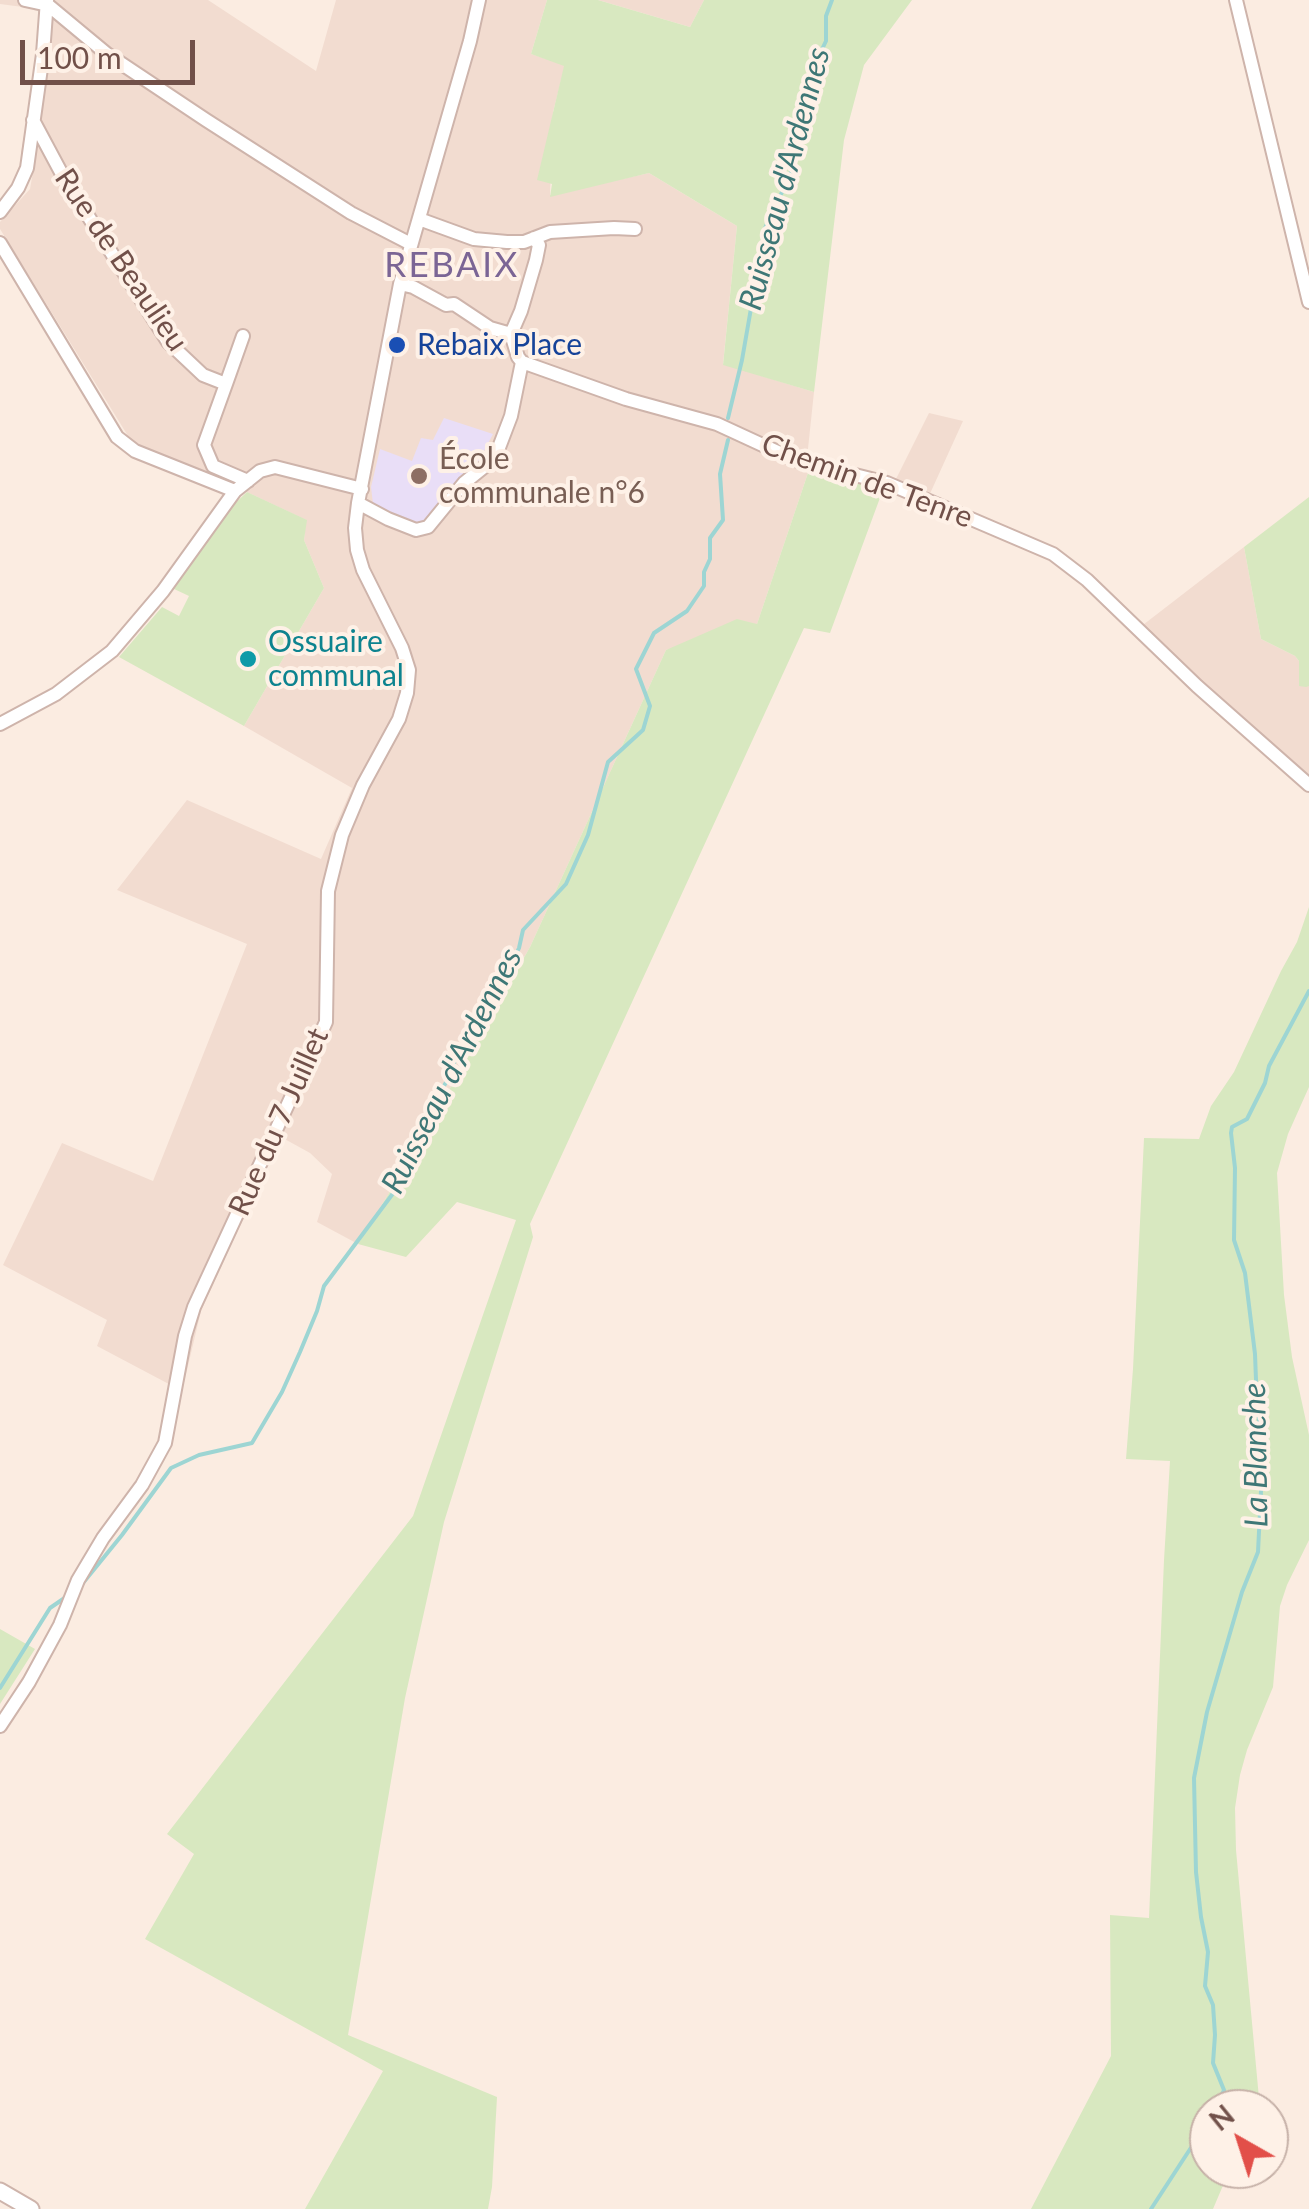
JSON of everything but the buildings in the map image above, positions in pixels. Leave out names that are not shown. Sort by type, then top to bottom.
[{"type":"street","points":[[24,0],[47,2],[108,54],[206,120],[352,213],[411,244]]},
{"type":"street","name":"Rue du 7 Juillet","points":[[0,1726],[60,1625],[78,1580],[142,1485],[165,1442],[184,1336],[194,1307],[326,1022],[328,891],[342,835],[399,720],[410,670],[363,570],[355,528],[400,284],[479,0]]},
{"type":"street","points":[[1236,0],[1309,302]]},
{"type":"street","points":[[0,212],[27,168],[47,2]]},
{"type":"street","name":"Rue de Beaulieu","points":[[32,120],[64,178],[168,342],[203,376],[226,384]]},
{"type":"street","points":[[418,219],[474,240],[524,242],[550,232],[634,229]]},
{"type":"street","points":[[0,724],[56,694],[112,651],[163,591],[234,491],[260,471],[275,467],[360,496],[388,520],[416,530],[428,527],[464,483],[495,458],[511,416],[522,362],[511,334],[536,260],[539,245],[534,238]]},
{"type":"street","points":[[0,243],[117,437],[135,450],[234,491]]},
{"type":"street","points":[[400,284],[446,305],[454,304],[490,328],[511,334]]},
{"type":"street","name":"Rue de Beaulieu","points":[[243,336],[204,446],[214,466],[248,481]]},
{"type":"street","name":"Chemin de Tenre","points":[[522,362],[626,399],[717,424],[795,460],[887,483],[1053,554],[1087,580],[1196,686],[1309,786]]},
{"type":"street","points":[[0,2191],[31,2209]]},
{"type":"shaded area","points":[[0,0],[208,0],[316,71],[336,0],[547,0],[531,54],[565,65],[553,112],[550,195],[649,173],[737,226],[723,364],[814,392],[807,458],[810,467],[757,624],[666,650],[530,947],[358,1244],[317,1222],[332,1174],[310,1153],[281,1137],[201,1311],[182,1391],[97,1346],[107,1320],[3,1265],[62,1143],[153,1181],[247,944],[117,890],[187,800],[321,859],[352,788],[244,726],[324,588],[304,540],[306,520],[133,444],[0,229],[0,222],[30,189],[35,160],[21,153],[41,38],[38,9],[0,4]]},
{"type":"shaded area","points":[[598,0],[704,0],[690,27]]},
{"type":"shaded area","points":[[929,413],[963,421],[928,498],[895,481]]},
{"type":"shaded area","name":"École communale n°6","points":[[444,418],[493,434],[476,466],[422,524],[387,513],[373,504],[371,487],[380,449],[412,461],[421,438],[433,440]]},
{"type":"shaded area","points":[[1244,547],[1261,639],[1295,656],[1299,661],[1299,685],[1309,686],[1309,781],[1139,628]]},
{"type":"green space","points":[[547,0],[598,0],[690,27],[704,0],[912,0],[864,65],[844,140],[814,392],[723,365],[737,226],[649,173],[550,197],[552,184],[537,180],[564,66],[531,54]]},
{"type":"green space","points":[[810,467],[884,487],[830,633],[804,628],[530,1224],[533,1237],[444,1522],[405,1698],[348,2035],[497,2097],[488,2209],[305,2209],[383,2071],[145,1939],[194,1854],[167,1834],[413,1516],[516,1220],[457,1202],[406,1257],[358,1244],[530,947],[666,650],[737,619],[757,624]]},
{"type":"green space","points":[[247,492],[307,520],[304,540],[324,588],[244,726],[119,657],[162,607],[179,616],[189,596],[172,588],[229,509]]},
{"type":"green space","points":[[1309,497],[1306,687],[1299,686],[1299,661],[1295,656],[1261,639],[1244,547]]},
{"type":"green space","points":[[1309,907],[1309,1087],[1288,1134],[1277,1173],[1284,1295],[1292,1357],[1309,1435],[1309,1540],[1280,1606],[1273,1687],[1247,1750],[1235,1808],[1258,2089],[1189,2089],[1189,2189],[1222,2189],[1213,2209],[1031,2209],[1111,2056],[1110,1915],[1149,1918],[1170,1461],[1126,1459],[1144,1138],[1199,1139],[1211,1106],[1234,1072],[1297,942]]},
{"type":"green space","points":[[0,1629],[35,1649],[0,1704]]},
{"type":"waterway","name":"Ruisseau d'Ardennes","points":[[728,418],[765,228],[791,173],[792,153],[805,128],[806,99],[826,41],[826,16],[832,0]]},
{"type":"waterway","name":"Ruisseau d'Ardennes","points":[[83,1583],[171,1468],[199,1455],[252,1443],[282,1392],[324,1286],[403,1180],[413,1138],[448,1079],[459,1049],[472,1036],[500,989],[523,930],[566,884],[588,835],[608,762],[643,730],[650,706],[636,669],[654,633],[687,611],[704,586],[710,538],[723,520],[720,474],[728,440]]},
{"type":"waterway","name":"La Blanche","points":[[1224,2089],[1213,2063],[1213,2005],[1205,1986],[1208,1952],[1196,1872],[1194,1778],[1207,1712],[1242,1592],[1258,1552],[1263,1450],[1245,1273],[1234,1240],[1235,1168],[1231,1133],[1232,1127],[1247,1119],[1269,1066],[1309,991]]},
{"type":"waterway","name":"Ruisseau d'Ardennes","points":[[0,1688],[50,1608],[66,1597]]},
{"type":"waterway","name":"La Blanche","points":[[1151,2209],[1189,2151]]},
{"type":"place","name":"Rebaix Place","points":[[397,345]]},
{"type":"place","name":"École communale n°6","points":[[419,476]]},
{"type":"place","name":"Ossuaire communal","points":[[248,659]]},
{"type":"district","name":"REBAIX","points":[[452,266]]}]
